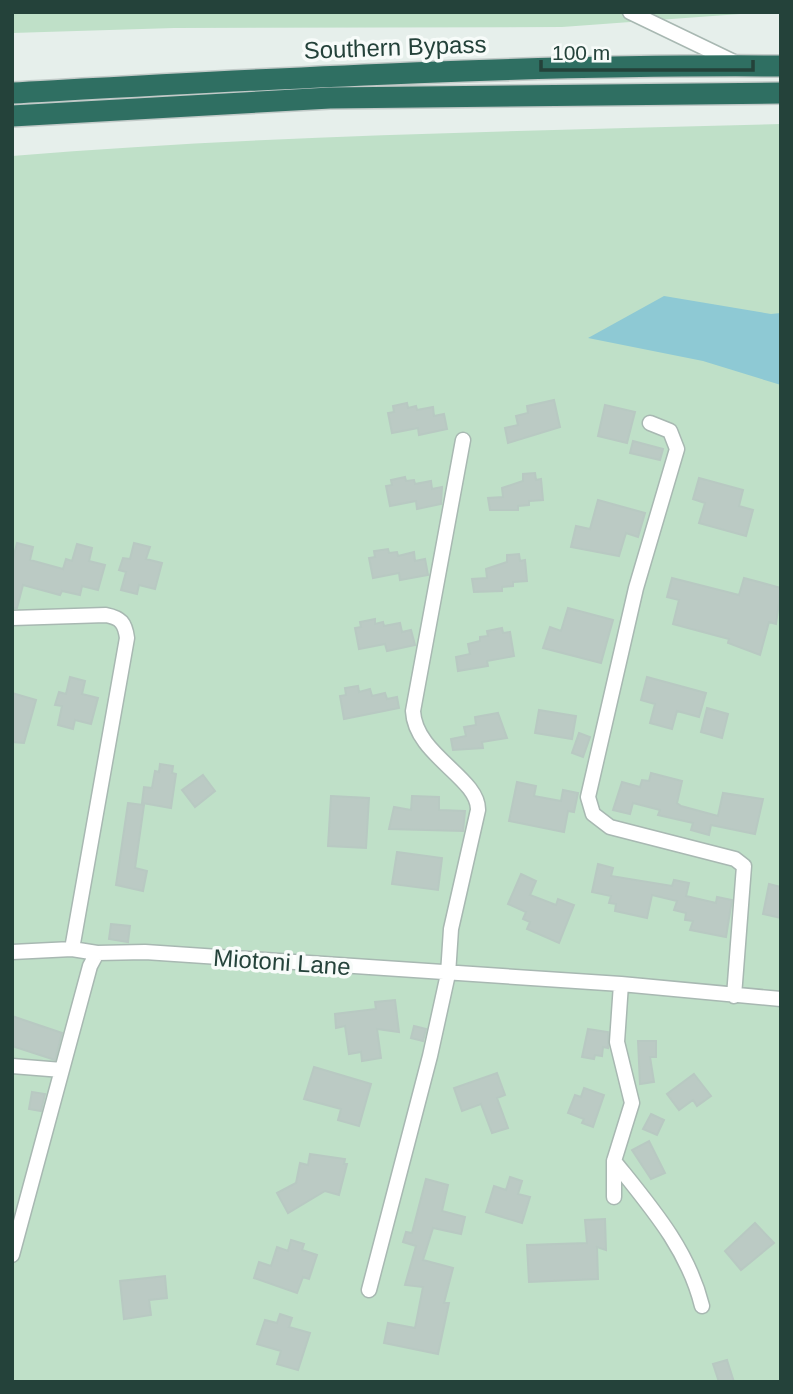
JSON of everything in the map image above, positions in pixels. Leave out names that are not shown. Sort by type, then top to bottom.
[{"type":"highway","name":"Southern Bypass","points":[[12,93],[333,75],[781,66]]},
{"type":"highway","name":"Southern Bypass","points":[[12,116],[330,98],[781,93]]},
{"type":"street","points":[[630,12],[741,66]]},
{"type":"street","points":[[650,423],[670,430],[677,449],[636,588],[588,797],[593,814],[610,827],[735,859],[744,866],[734,996]]},
{"type":"street","points":[[369,1290],[430,1056],[448,974],[451,929],[478,804],[474,794],[422,739],[414,722],[413,711],[463,440]]},
{"type":"street","points":[[12,618],[106,615],[117,618],[126,628],[72,949]]},
{"type":"street","name":"Miotoni Lane","points":[[12,952],[72,949],[97,953],[145,952],[621,984],[781,999]]},
{"type":"street","points":[[12,1255],[90,966],[97,953]]},
{"type":"street","points":[[614,1197],[614,1161],[632,1103],[617,1042],[621,984]]},
{"type":"street","points":[[12,1066],[62,1070]]},
{"type":"street","points":[[614,1161],[680,1249],[695,1276],[702,1306]]},
{"type":"green space","points":[[12,12],[769,12],[562,27],[174,28],[12,33]]},
{"type":"green space","points":[[781,124],[781,1382],[12,1382],[12,156],[300,138]]},
{"type":"water","points":[[664,296],[771,314],[781,313],[781,385],[703,361],[588,338]]},
{"type":"building","points":[[554,400],[560,427],[508,443],[505,428],[518,425],[516,416],[528,413],[527,406]]},
{"type":"building","points":[[407,403],[408,408],[416,406],[417,410],[433,407],[434,416],[444,414],[447,429],[419,435],[418,428],[392,433],[388,413],[394,412],[393,406]]},
{"type":"building","points":[[605,405],[635,412],[627,443],[598,436]]},
{"type":"building","points":[[633,441],[663,449],[660,460],[630,453]]},
{"type":"building","points":[[535,473],[536,480],[541,479],[543,500],[529,501],[529,505],[518,506],[518,510],[490,510],[488,498],[503,497],[502,488],[523,481],[523,474]]},
{"type":"building","points":[[405,477],[406,481],[414,480],[415,484],[431,481],[432,489],[442,487],[441,504],[417,509],[416,501],[390,506],[386,486],[392,485],[391,480]]},
{"type":"building","points":[[699,478],[743,490],[739,506],[753,510],[746,536],[699,523],[705,503],[693,499]]},
{"type":"building","points":[[598,500],[645,513],[638,537],[626,533],[619,556],[571,547],[576,526],[590,529]]},
{"type":"building","points":[[17,543],[33,547],[30,560],[63,569],[66,559],[72,561],[77,544],[92,548],[89,561],[105,565],[98,590],[82,586],[80,595],[62,591],[60,595],[23,585],[17,608],[12,608],[12,563]]},
{"type":"building","points":[[134,543],[150,547],[146,559],[162,563],[155,589],[139,585],[137,594],[121,590],[126,572],[119,570],[123,558],[130,559]]},
{"type":"building","points":[[388,549],[389,553],[397,552],[398,556],[414,552],[415,561],[425,559],[428,575],[400,580],[399,573],[373,578],[369,558],[375,557],[374,551]]},
{"type":"building","points":[[519,554],[520,561],[525,560],[527,581],[513,582],[513,586],[502,587],[502,591],[474,592],[472,579],[487,578],[486,569],[507,562],[507,555]]},
{"type":"building","points":[[672,578],[739,595],[744,578],[781,588],[776,624],[769,622],[760,655],[728,643],[729,639],[673,624],[679,600],[667,597]]},
{"type":"building","points":[[568,608],[613,620],[601,663],[543,648],[550,627],[561,631]]},
{"type":"building","points":[[375,619],[375,624],[383,622],[384,626],[400,623],[402,632],[411,630],[415,645],[387,651],[385,644],[359,649],[355,628],[361,627],[360,622]]},
{"type":"building","points":[[502,628],[503,633],[510,632],[514,656],[487,661],[488,666],[458,671],[456,657],[470,654],[468,644],[488,636],[487,631]]},
{"type":"building","points":[[70,677],[85,681],[82,694],[98,698],[91,724],[75,720],[73,729],[58,725],[62,706],[55,705],[59,692],[66,694]]},
{"type":"building","points":[[647,677],[706,693],[699,717],[677,711],[672,729],[650,723],[655,704],[641,700]]},
{"type":"building","points":[[358,686],[359,692],[370,689],[372,696],[385,693],[387,699],[397,697],[399,708],[344,719],[340,696],[346,695],[345,688]]},
{"type":"building","points":[[12,693],[36,700],[24,743],[12,742]]},
{"type":"building","points":[[707,708],[728,714],[722,738],[701,732]]},
{"type":"building","points":[[539,710],[576,716],[572,739],[535,733]]},
{"type":"building","points":[[498,713],[507,738],[482,742],[483,748],[453,750],[451,739],[466,736],[464,727],[476,725],[475,717]]},
{"type":"building","points":[[579,733],[590,737],[583,757],[572,753]]},
{"type":"building","points":[[160,764],[173,766],[172,773],[176,774],[171,808],[142,803],[144,787],[152,788],[155,771],[159,772]]},
{"type":"building","points":[[651,773],[682,781],[677,803],[681,806],[718,816],[723,793],[763,799],[755,834],[711,825],[709,835],[691,830],[693,823],[658,815],[660,810],[633,803],[630,814],[613,810],[622,782],[640,787],[642,780],[649,781]]},
{"type":"building","points":[[203,775],[215,791],[195,807],[182,790]]},
{"type":"building","points":[[517,782],[536,786],[534,796],[561,801],[563,790],[578,793],[574,812],[568,811],[564,832],[509,821]]},
{"type":"building","points":[[331,796],[369,798],[366,848],[328,846]]},
{"type":"building","points":[[412,796],[439,797],[439,810],[465,811],[463,831],[389,829],[394,807],[411,810]]},
{"type":"building","points":[[128,803],[144,805],[135,868],[147,871],[143,891],[116,885]]},
{"type":"building","points":[[397,852],[442,858],[438,890],[392,884]]},
{"type":"building","points":[[598,864],[613,868],[611,876],[672,886],[674,880],[689,883],[686,896],[716,903],[717,897],[732,900],[726,937],[690,930],[693,921],[685,920],[686,913],[674,910],[677,901],[652,895],[647,918],[615,911],[616,904],[609,903],[611,896],[592,892]]},
{"type":"building","points":[[521,874],[536,881],[530,895],[556,905],[558,899],[574,905],[559,943],[527,929],[530,922],[523,919],[526,912],[508,904]]},
{"type":"building","points":[[769,884],[781,887],[781,918],[763,914]]},
{"type":"building","points":[[111,924],[130,926],[128,942],[109,939]]},
{"type":"building","points":[[395,1000],[399,1032],[377,1029],[381,1058],[362,1061],[361,1052],[349,1054],[345,1026],[336,1028],[335,1014],[376,1009],[375,1002]]},
{"type":"building","points":[[12,1016],[62,1033],[55,1060],[12,1046]]},
{"type":"building","points":[[414,1026],[426,1029],[423,1041],[411,1038]]},
{"type":"building","points":[[588,1029],[608,1032],[608,1048],[603,1047],[602,1056],[595,1055],[594,1059],[582,1057]]},
{"type":"building","points":[[638,1041],[656,1041],[656,1057],[650,1057],[654,1082],[640,1084]]},
{"type":"building","points":[[314,1067],[371,1084],[359,1126],[338,1120],[341,1109],[304,1099]]},
{"type":"building","points":[[497,1073],[505,1095],[497,1098],[508,1128],[492,1133],[481,1104],[462,1111],[454,1088]]},
{"type":"building","points":[[694,1074],[711,1096],[697,1106],[693,1100],[679,1110],[667,1094]]},
{"type":"building","points":[[584,1088],[604,1095],[593,1127],[582,1123],[584,1119],[568,1113],[575,1095],[581,1097]]},
{"type":"building","points":[[32,1092],[45,1094],[41,1111],[29,1109]]},
{"type":"building","points":[[651,1114],[664,1120],[657,1135],[643,1129]]},
{"type":"building","points":[[649,1141],[665,1173],[651,1179],[632,1150]]},
{"type":"building","points":[[310,1154],[345,1159],[344,1164],[347,1164],[339,1195],[325,1191],[288,1213],[277,1193],[296,1183],[300,1163],[308,1165]]},
{"type":"building","points":[[510,1177],[522,1181],[518,1194],[530,1197],[522,1223],[486,1212],[494,1186],[506,1190]]},
{"type":"building","points":[[426,1179],[448,1185],[442,1211],[465,1217],[461,1234],[433,1228],[423,1260],[453,1268],[444,1303],[449,1303],[438,1354],[384,1343],[388,1323],[415,1328],[423,1287],[405,1285],[416,1246],[403,1242],[406,1232],[412,1233]]},
{"type":"building","points":[[605,1219],[606,1250],[597,1247],[598,1279],[529,1282],[527,1245],[587,1243],[585,1220]]},
{"type":"building","points":[[755,1223],[774,1243],[741,1270],[725,1251]]},
{"type":"building","points":[[291,1240],[304,1244],[302,1250],[317,1255],[309,1279],[303,1277],[297,1293],[254,1278],[259,1262],[271,1266],[277,1247],[288,1251]]},
{"type":"building","points":[[165,1276],[167,1298],[149,1300],[151,1315],[124,1319],[120,1281]]},
{"type":"building","points":[[280,1314],[292,1318],[289,1327],[310,1333],[298,1370],[277,1364],[281,1351],[257,1344],[265,1320],[277,1323]]},
{"type":"building","points":[[727,1360],[734,1382],[719,1382],[713,1364]]}]
